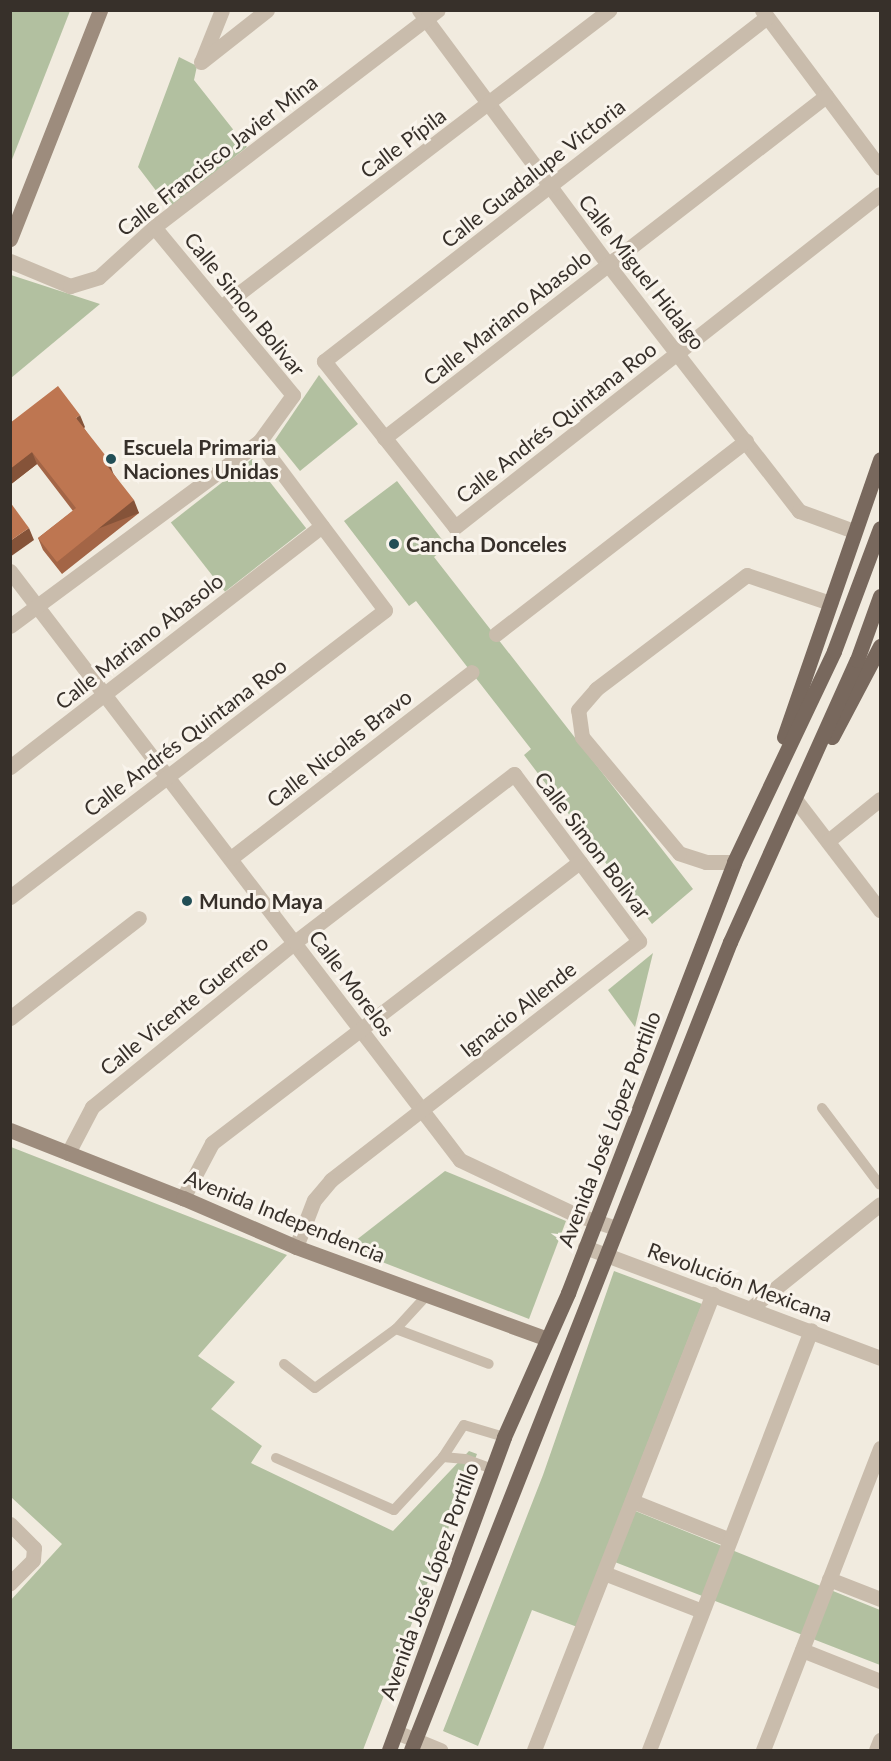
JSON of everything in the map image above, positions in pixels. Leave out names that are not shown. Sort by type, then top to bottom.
[{"type":"main road","points":[[766,793],[880,459]]},
{"type":"main road","name":"Avenida José López Portillo","points":[[389,1750],[504,1437],[585,1247],[734,862],[834,651],[880,528]]},
{"type":"main road","name":"Avenida José López Portillo","points":[[413,1745],[730,942],[856,660],[880,596]]},
{"type":"main road","points":[[795,799],[880,646]]},
{"type":"street","points":[[10,239],[100,10]]},
{"type":"street","points":[[222,10],[201,62],[267,10]]},
{"type":"street","name":"Calle Pípila","points":[[221,308],[610,10]]},
{"type":"street","name":"Calle Miguel Hidalgo","points":[[428,14],[488,105],[609,266],[799,511],[854,531]]},
{"type":"street","name":"Calle Francisco Javier Mina","points":[[10,261],[70,286],[99,277],[154,227],[428,14]]},
{"type":"street","points":[[765,14],[880,168]]},
{"type":"street","name":"Calle Guadalupe Victoria","points":[[324,361],[550,187],[765,14]]},
{"type":"street","name":"Calle Mariano Abasolo","points":[[384,438],[826,96]]},
{"type":"street","name":"Calle Andrés Quintana Roo","points":[[454,527],[678,355],[880,194]]},
{"type":"street","name":"Calle Simon Bolivar","points":[[154,227],[293,395],[259,442]]},
{"type":"street","name":"Calle Simon Bolivar","points":[[324,361],[454,527]]},
{"type":"street","points":[[496,634],[746,441]]},
{"type":"street","points":[[10,626],[259,442],[322,526]]},
{"type":"street","name":"Calle Mariano Abasolo","points":[[10,767],[322,526]]},
{"type":"street","name":"Calle Andrés Quintana Roo","points":[[10,897],[385,610],[322,526]]},
{"type":"street","name":"Calle Morelos","points":[[10,571],[106,693],[460,1160],[594,1222]]},
{"type":"street","points":[[734,862],[705,862],[679,853],[582,737],[578,710],[597,689],[747,575],[830,603]]},
{"type":"street","name":"Calle Nicolas Bravo","points":[[231,858],[472,672]]},
{"type":"street","name":"Calle Simon Bolivar","points":[[514,774],[639,941]]},
{"type":"street","name":"Calle Vicente Guerrero","points":[[68,1152],[92,1107],[295,942],[514,774]]},
{"type":"street","points":[[795,799],[880,910]]},
{"type":"street","points":[[828,840],[880,799]]},
{"type":"street","points":[[183,1197],[212,1143],[580,862]]},
{"type":"street","points":[[10,1018],[139,918]]},
{"type":"street","name":"Ignacio Allende","points":[[296,1247],[314,1200],[331,1180],[639,941]]},
{"type":"street","name":"Avenida Independencia","points":[[10,1130],[183,1197],[296,1247],[545,1338]]},
{"type":"street","points":[[752,1307],[880,1204]]},
{"type":"street","points":[[594,1222],[616,1228]]},
{"type":"street","name":"Revolución Mexicana","points":[[585,1247],[752,1307],[880,1358]]},
{"type":"street","points":[[534,1750],[713,1294]]},
{"type":"street","points":[[649,1750],[811,1330]]},
{"type":"street","points":[[763,1750],[880,1448]]},
{"type":"street","points":[[632,1501],[730,1540]]},
{"type":"street","points":[[10,1524],[28,1539],[34,1548],[33,1560],[10,1583]]},
{"type":"street","points":[[604,1573],[702,1611]]},
{"type":"street","points":[[830,1579],[880,1599]]},
{"type":"street","points":[[802,1650],[880,1681]]},
{"type":"street","points":[[396,1732],[413,1745],[440,1750]]},
{"type":"street","points":[[876,1750],[880,1740]]},
{"type":"lane","points":[[822,1108],[880,1185]]},
{"type":"lane","points":[[284,1364],[315,1388],[338,1376],[396,1329],[428,1294]]},
{"type":"lane","points":[[396,1329],[489,1364]]},
{"type":"lane","points":[[276,1458],[394,1510],[444,1457],[464,1425],[504,1437]]},
{"type":"lane","points":[[444,1457],[465,1459],[493,1468]]},
{"type":"green space","points":[[10,11],[70,11],[11,162]]},
{"type":"green space","points":[[179,57],[197,66],[194,80],[247,147],[170,209],[138,167]]},
{"type":"green space","points":[[10,275],[100,304],[11,378]]},
{"type":"green space","points":[[319,375],[358,424],[300,471],[275,440]]},
{"type":"green space","points":[[252,459],[306,528],[225,592],[171,522]]},
{"type":"green space","points":[[397,481],[447,546],[434,557],[693,889],[652,924],[524,755],[531,749],[416,601],[409,606],[344,521]]},
{"type":"green space","points":[[653,953],[635,1027],[608,990]]},
{"type":"green space","points":[[11,1147],[287,1255],[198,1356],[235,1382],[211,1409],[262,1446],[251,1463],[393,1531],[469,1451],[477,1454],[363,1750],[11,1750],[10,1601],[62,1544],[11,1497]]},
{"type":"green space","points":[[445,1171],[566,1221],[529,1319],[346,1248]]},
{"type":"green space","points":[[614,1271],[702,1304],[623,1506],[880,1610],[880,1665],[607,1559],[580,1628],[532,1610],[478,1746],[443,1731],[543,1475]]},
{"type":"building","points":[[58,386],[80,415],[76,418],[109,460],[105,463],[134,500],[57,562],[38,538],[76,508],[32,452],[10,469],[10,423]]},
{"type":"building","points":[[10,502],[29,528],[10,541]]},
{"type":"place","name":"Escuela Primaria Naciones Unidas","points":[[111,459]]},
{"type":"place","name":"Cancha Donceles","points":[[394,544]]},
{"type":"place","name":"Mundo Maya","points":[[187,901]]}]
